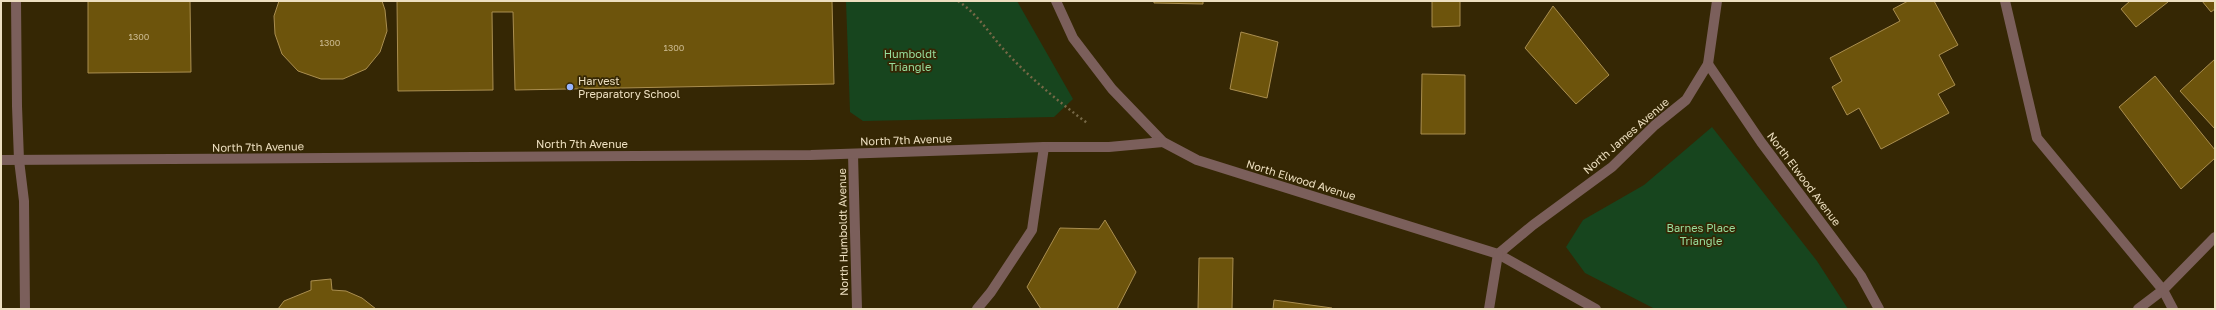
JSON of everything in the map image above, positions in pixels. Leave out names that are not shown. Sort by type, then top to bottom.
[{"type":"street","points":[[16,1],[19,160],[24,201],[25,309]]},
{"type":"street","name":"North Elwood Avenue","points":[[1056,1],[1073,38],[1112,88],[1163,142],[1197,160],[1498,254],[1596,309]]},
{"type":"street","name":"North James Avenue","points":[[1498,254],[1532,225],[1612,167],[1655,125],[1686,100],[1708,64],[1717,1]]},
{"type":"street","points":[[2005,1],[2038,138],[2163,290],[2173,309]]},
{"type":"street","name":"North Elwood Avenue","points":[[1708,64],[1760,142],[1861,276],[1879,309]]},
{"type":"street","name":"North 7th Avenue","points":[[1,160],[853,154],[1044,146],[1109,147],[1163,142]]},
{"type":"street","points":[[977,309],[991,292],[1032,230],[1044,146]]},
{"type":"street","name":"North Humboldt Avenue","points":[[853,154],[857,309]]},
{"type":"street","points":[[2138,309],[2163,290],[2215,237]]},
{"type":"street","points":[[1489,309],[1498,254]]},
{"type":"path","points":[[958,1],[970,8],[1006,52],[1045,91],[1087,123]]},
{"type":"green space","name":"Humboldt Triangle","points":[[846,1],[1017,1],[1073,99],[1054,117],[863,121],[850,112]]},
{"type":"green space","name":"Barnes Place Triangle","points":[[1712,127],[1817,261],[1848,309],[1655,309],[1585,273],[1566,247],[1583,220],[1644,185]]},
{"type":"building","points":[[88,1],[190,1],[191,72],[88,73]]},
{"type":"building","points":[[279,1],[382,1],[385,10],[387,31],[380,52],[366,69],[343,79],[321,79],[298,71],[282,54],[275,34],[274,16]]},
{"type":"building","points":[[397,1],[832,1],[834,84],[515,90],[513,12],[492,12],[493,90],[398,91]]},
{"type":"building","points":[[1154,1],[1203,1],[1203,4],[1154,3]]},
{"type":"building","points":[[1432,1],[1460,1],[1460,26],[1432,27]]},
{"type":"building","points":[[1908,1],[1934,1],[1958,45],[1939,55],[1955,85],[1938,94],[1949,113],[1881,149],[1859,108],[1847,115],[1832,87],[1842,81],[1830,58],[1900,21],[1893,9]]},
{"type":"building","points":[[2130,1],[2168,2],[2136,27],[2121,9]]},
{"type":"building","points":[[2202,1],[2215,1],[2215,9],[2211,12]]},
{"type":"building","points":[[1553,6],[1609,75],[1576,104],[1525,48]]},
{"type":"building","points":[[1241,32],[1278,42],[1267,98],[1230,89]]},
{"type":"building","points":[[2215,59],[2215,129],[2180,91]]},
{"type":"building","points":[[1422,74],[1465,75],[1465,134],[1421,134]]},
{"type":"building","points":[[2155,76],[2215,150],[2215,158],[2181,189],[2119,107]]},
{"type":"building","points":[[1105,220],[1136,272],[1117,309],[1041,309],[1027,287],[1060,228],[1099,229]]},
{"type":"building","points":[[1199,258],[1233,258],[1232,309],[1198,309]]},
{"type":"building","points":[[331,279],[332,290],[346,291],[362,298],[376,309],[278,309],[284,301],[311,290],[311,281]]},
{"type":"building","points":[[1274,300],[1332,308],[1273,309]]},
{"type":"place","name":"Harvest Preparatory School","points":[[570,87]]}]
